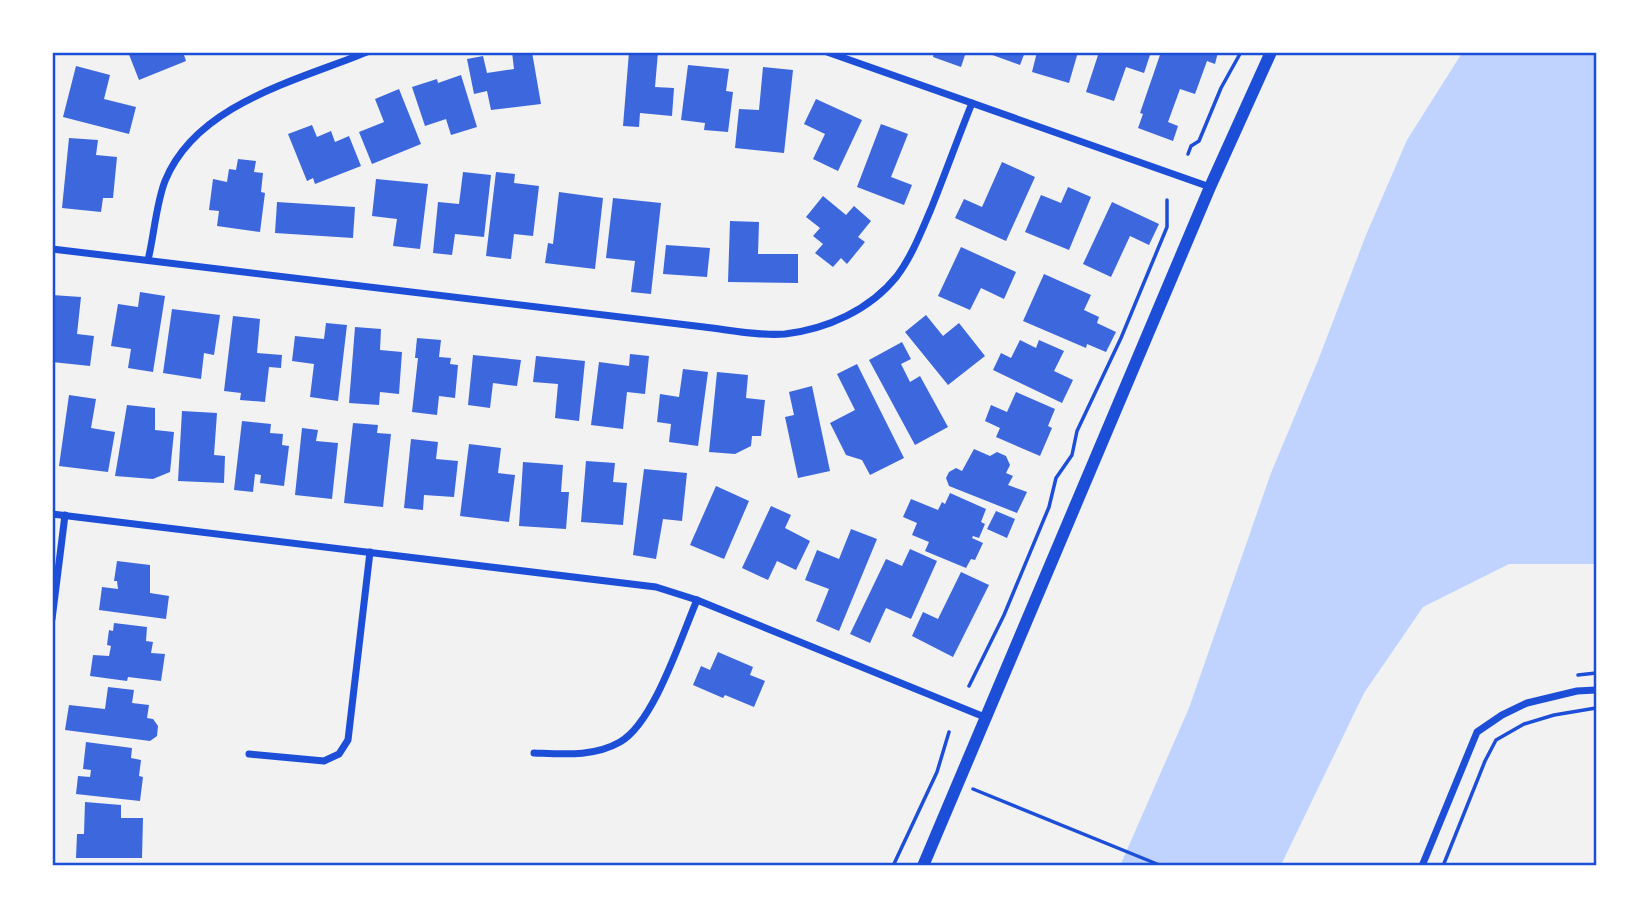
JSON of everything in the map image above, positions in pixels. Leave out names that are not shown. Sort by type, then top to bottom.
[{"type":"street","points":[[148,260],[164,183],[176,159],[208,124],[223,112],[256,97],[367,52]]},
{"type":"street","points":[[827,52],[1210,187]]},
{"type":"street","points":[[923,866],[1210,187],[1271,52]]},
{"type":"street","points":[[52,249],[715,329],[781,334],[806,331],[832,323],[855,311],[897,276],[916,245],[972,103]]},
{"type":"street","points":[[52,514],[656,587],[697,600],[987,718]]},
{"type":"street","points":[[52,619],[65,515]]},
{"type":"street","points":[[249,754],[324,761],[339,754],[348,740],[370,552]]},
{"type":"street","points":[[534,753],[575,754],[598,750],[619,743],[628,736],[652,706],[697,600]]},
{"type":"street","points":[[1422,866],[1477,732],[1502,715],[1527,704],[1577,691],[1597,690]]},
{"type":"path","points":[[1188,153],[1191,146],[1199,141],[1241,52]]},
{"type":"path","points":[[969,686],[1004,615],[1049,507],[1056,478],[1072,455],[1077,431],[1121,338],[1167,227],[1167,200]]},
{"type":"path","points":[[1443,866],[1496,740],[1507,732],[1537,719],[1597,708]]},
{"type":"path","points":[[893,866],[937,772],[949,732]]},
{"type":"path","points":[[959,784],[1163,866]]},
{"type":"water","points":[[1462,53],[1596,53],[1596,564],[1509,564],[1423,607],[1364,693],[1281,865],[1120,866],[1189,708],[1271,473],[1366,235],[1407,140]]},
{"type":"building","points":[[128,52],[183,52],[186,61],[139,80]]},
{"type":"building","points":[[512,52],[532,52],[541,104],[491,110],[487,91],[474,94],[467,59],[483,56],[487,73],[514,69]]},
{"type":"building","points":[[629,52],[658,52],[655,87],[674,88],[672,116],[640,113],[639,127],[623,126]]},
{"type":"building","points":[[934,52],[966,52],[961,67],[933,57]]},
{"type":"building","points":[[984,52],[1025,52],[1020,65]]},
{"type":"building","points":[[1037,52],[1078,52],[1069,83],[1032,72]]},
{"type":"building","points":[[1099,52],[1151,52],[1144,73],[1126,67],[1114,101],[1086,92]]},
{"type":"building","points":[[1161,52],[1218,52],[1215,64],[1207,61],[1195,94],[1180,89],[1168,122],[1178,126],[1173,141],[1138,128],[1143,114],[1140,113]]},
{"type":"building","points":[[688,65],[729,69],[726,91],[733,92],[728,132],[704,130],[705,123],[681,120]]},
{"type":"building","points":[[76,66],[110,75],[104,99],[136,107],[129,134],[63,117]]},
{"type":"building","points":[[763,67],[793,70],[784,153],[735,148],[739,109],[759,110]]},
{"type":"building","points":[[461,75],[477,127],[451,135],[446,119],[425,126],[412,87],[437,79],[438,83]]},
{"type":"building","points":[[399,89],[421,144],[372,164],[359,132],[384,122],[375,99]]},
{"type":"building","points":[[816,99],[862,120],[838,171],[813,159],[825,134],[804,124]]},
{"type":"building","points":[[881,124],[908,134],[891,177],[912,185],[904,205],[857,187]]},
{"type":"building","points":[[312,125],[317,137],[331,131],[335,142],[349,136],[361,166],[315,184],[313,178],[307,181],[288,134]]},
{"type":"building","points":[[69,138],[98,140],[96,155],[117,157],[113,198],[103,198],[101,212],[62,208]]},
{"type":"building","points":[[238,159],[256,161],[254,172],[263,173],[261,192],[265,193],[260,232],[217,226],[219,211],[209,210],[213,179],[227,182],[229,169],[236,170]]},
{"type":"building","points":[[1002,162],[1035,177],[1006,241],[955,218],[964,199],[982,207]]},
{"type":"building","points":[[463,172],[491,175],[484,237],[455,234],[452,255],[433,253],[438,202],[459,204]]},
{"type":"building","points":[[496,172],[515,174],[514,183],[539,186],[533,236],[514,234],[511,259],[486,256]]},
{"type":"building","points":[[376,179],[428,184],[420,249],[393,246],[397,219],[372,216]]},
{"type":"building","points":[[1068,187],[1091,197],[1069,250],[1025,232],[1041,195],[1061,203]]},
{"type":"building","points":[[559,192],[603,198],[595,269],[545,263],[548,243],[553,244]]},
{"type":"building","points":[[823,196],[846,215],[854,206],[871,221],[858,237],[865,242],[847,264],[841,258],[833,267],[815,253],[823,244],[813,236],[820,228],[806,217]]},
{"type":"building","points":[[613,198],[661,203],[651,294],[631,292],[635,261],[606,258]]},
{"type":"building","points":[[277,202],[355,207],[353,238],[275,233]]},
{"type":"building","points":[[1112,202],[1159,224],[1149,245],[1130,236],[1111,277],[1083,264]]},
{"type":"building","points":[[730,221],[759,222],[758,254],[798,254],[798,283],[728,282]]},
{"type":"building","points":[[666,245],[710,248],[707,277],[663,274]]},
{"type":"building","points":[[961,247],[1016,272],[1004,299],[981,288],[970,310],[938,296]]},
{"type":"building","points":[[1044,274],[1091,295],[1084,310],[1099,317],[1097,323],[1116,332],[1106,352],[1087,344],[1086,348],[1023,321]]},
{"type":"building","points":[[140,292],[165,296],[153,372],[128,368],[131,349],[111,346],[118,304],[138,307]]},
{"type":"building","points":[[52,295],[81,297],[77,334],[94,336],[90,366],[52,362]]},
{"type":"building","points":[[172,309],[220,315],[214,355],[204,353],[201,379],[163,373]]},
{"type":"building","points":[[926,315],[943,336],[959,323],[985,356],[948,385],[905,332]]},
{"type":"building","points":[[233,316],[260,319],[257,353],[282,355],[281,368],[269,367],[265,402],[240,400],[241,393],[224,391]]},
{"type":"building","points":[[326,323],[347,325],[338,401],[310,397],[314,364],[292,361],[295,336],[324,339]]},
{"type":"building","points":[[355,327],[381,329],[380,350],[402,352],[399,394],[380,392],[379,405],[349,403]]},
{"type":"building","points":[[417,338],[441,340],[439,357],[451,358],[450,364],[458,365],[455,398],[439,396],[437,415],[412,412],[418,358],[415,358]]},
{"type":"building","points":[[1020,340],[1036,348],[1039,340],[1064,351],[1054,371],[1073,380],[1062,403],[993,370],[1001,353],[1011,358]]},
{"type":"building","points":[[902,342],[911,359],[901,364],[910,382],[920,376],[948,427],[915,445],[869,360]]},
{"type":"building","points":[[630,354],[649,356],[645,394],[627,392],[623,429],[591,425],[599,362],[629,366]]},
{"type":"building","points":[[473,355],[521,360],[517,386],[493,383],[490,408],[468,405]]},
{"type":"building","points":[[536,356],[585,361],[579,421],[555,418],[558,384],[533,382]]},
{"type":"building","points":[[857,364],[904,458],[870,475],[862,460],[846,455],[830,423],[855,410],[837,374]]},
{"type":"building","points":[[683,369],[708,372],[698,446],[669,442],[671,424],[657,422],[660,394],[679,397]]},
{"type":"building","points":[[717,372],[748,375],[746,398],[765,400],[761,436],[752,436],[751,446],[735,454],[709,452]]},
{"type":"building","points":[[812,386],[830,471],[798,478],[785,417],[794,415],[789,392]]},
{"type":"building","points":[[1016,392],[1055,409],[1048,426],[1052,428],[1040,456],[996,437],[1000,428],[985,421],[991,405],[1007,412]]},
{"type":"building","points":[[69,395],[96,399],[91,428],[115,432],[108,472],[59,466]]},
{"type":"building","points":[[127,405],[155,408],[155,430],[174,432],[170,472],[153,479],[115,476]]},
{"type":"building","points":[[182,411],[217,413],[214,455],[225,456],[224,483],[178,481]]},
{"type":"building","points":[[242,421],[271,424],[270,433],[283,434],[282,445],[289,446],[284,486],[260,483],[261,475],[255,474],[253,492],[234,490]]},
{"type":"building","points":[[353,423],[378,425],[377,433],[391,434],[383,507],[344,503]]},
{"type":"building","points":[[302,428],[318,430],[316,441],[338,443],[332,499],[295,495]]},
{"type":"building","points":[[411,439],[438,442],[436,459],[458,461],[454,497],[424,495],[423,510],[404,508]]},
{"type":"building","points":[[469,444],[501,448],[498,473],[515,475],[509,522],[460,516]]},
{"type":"building","points":[[974,449],[990,456],[997,452],[1006,456],[1010,465],[1006,473],[1013,476],[1008,485],[1027,492],[1017,513],[949,486],[946,478],[949,472],[956,468],[962,471]]},
{"type":"building","points":[[586,461],[615,463],[613,482],[627,483],[623,525],[581,522]]},
{"type":"building","points":[[523,462],[563,465],[561,492],[569,492],[566,529],[519,526]]},
{"type":"building","points":[[644,469],[687,473],[682,521],[663,519],[656,559],[633,555]]},
{"type":"building","points":[[716,486],[749,501],[724,559],[690,545]]},
{"type":"building","points":[[950,493],[986,509],[981,522],[985,524],[979,538],[972,538],[983,543],[975,560],[971,559],[966,568],[925,551],[929,542],[912,535],[917,523],[903,517],[911,499],[938,510],[942,502],[945,504]]},
{"type":"building","points":[[771,506],[791,515],[785,528],[810,541],[796,570],[777,561],[768,580],[742,568]]},
{"type":"building","points":[[996,511],[1015,519],[1007,538],[987,529]]},
{"type":"building","points":[[851,529],[877,539],[839,631],[816,621],[829,589],[805,580],[817,550],[839,559]]},
{"type":"building","points":[[910,549],[937,561],[911,619],[886,608],[870,643],[850,634],[886,559],[902,566]]},
{"type":"building","points":[[117,561],[150,565],[150,593],[169,596],[166,619],[99,610],[102,587],[118,589],[117,581],[114,581]]},
{"type":"building","points":[[961,572],[989,585],[953,657],[912,636],[923,612],[938,619]]},
{"type":"building","points":[[114,623],[147,627],[146,641],[153,642],[151,653],[165,654],[161,681],[128,677],[127,681],[90,676],[93,655],[109,656],[109,630],[113,631]]},
{"type":"building","points":[[718,652],[753,667],[750,675],[765,681],[754,707],[693,685],[701,666],[710,670]]},
{"type":"building","points":[[108,687],[134,690],[132,703],[149,705],[147,718],[153,719],[158,726],[157,736],[150,741],[65,730],[69,705],[105,709]]},
{"type":"building","points":[[86,742],[132,748],[131,758],[141,760],[139,776],[143,777],[140,801],[76,794],[78,776],[90,777],[91,770],[83,769]]},
{"type":"building","points":[[85,802],[121,805],[121,818],[143,818],[142,858],[76,858],[77,834],[84,834]]}]
